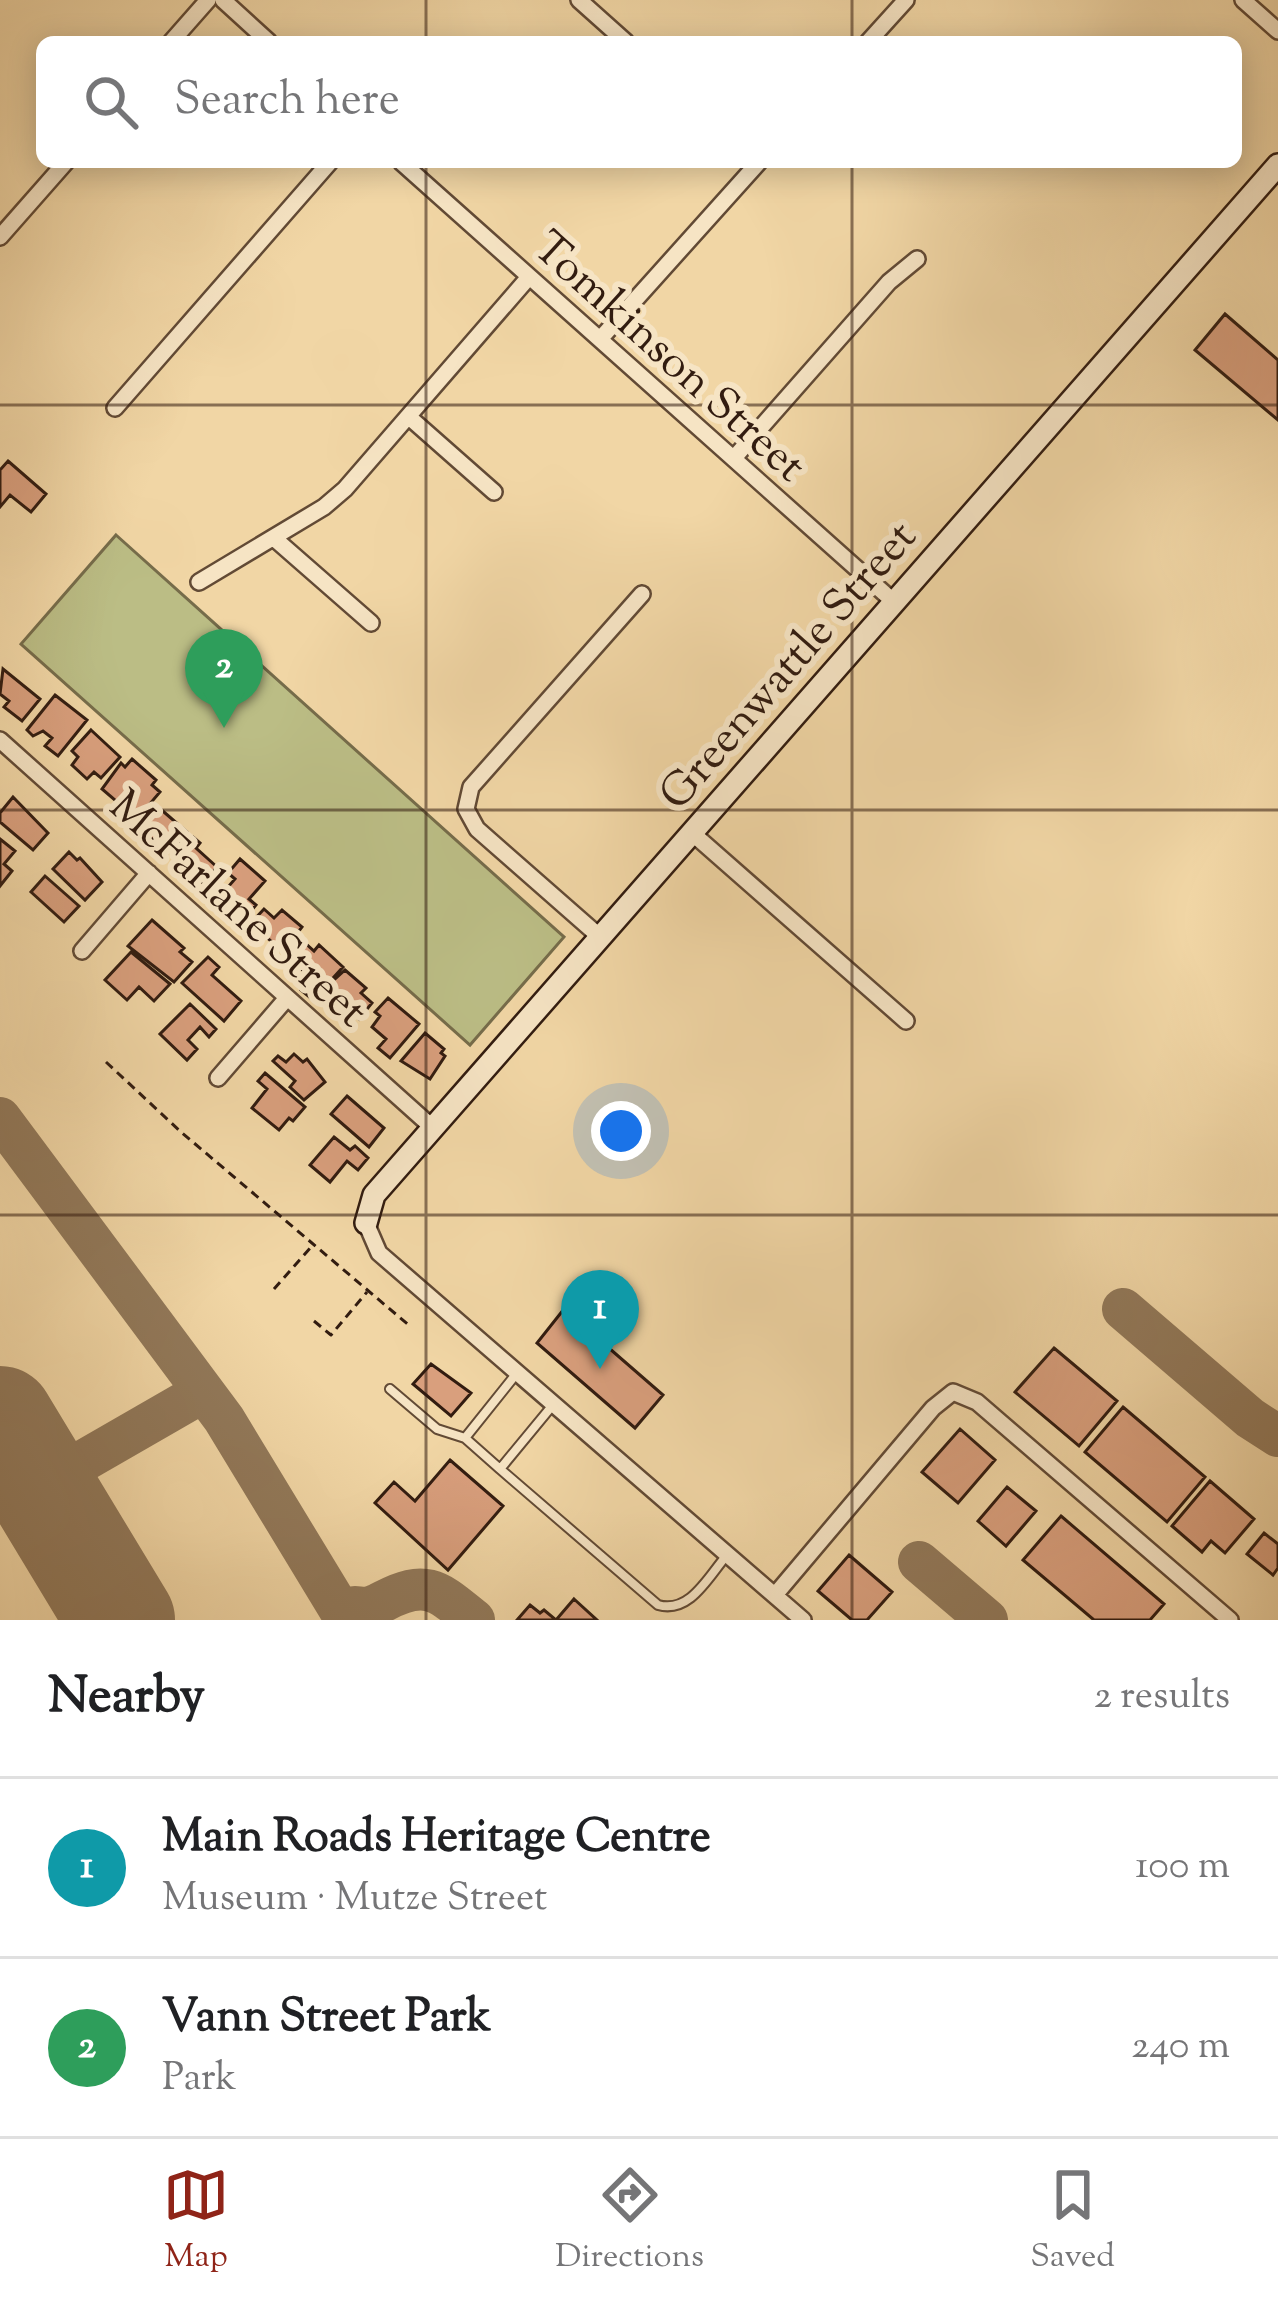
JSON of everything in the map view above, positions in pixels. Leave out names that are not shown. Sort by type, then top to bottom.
[{"type":"street","points":[[176,36],[208,0]]},
{"type":"street","points":[[223,0],[262,36]]},
{"type":"street","points":[[579,0],[619,36]]},
{"type":"street","points":[[873,36],[905,0]]},
{"type":"street","points":[[1243,0],[1278,31]]},
{"type":"street","name":"Greenwattle Street","points":[[366,1223],[374,1195],[1278,165]]},
{"type":"street","points":[[0,237],[61,168]]},
{"type":"street","points":[[115,408],[325,168]]},
{"type":"street","name":"Tomkinson Street","points":[[408,168],[893,601]]},
{"type":"street","points":[[601,338],[754,168]]},
{"type":"street","points":[[734,458],[890,282],[917,259]]},
{"type":"street","points":[[199,582],[334,498],[529,277]]},
{"type":"street","points":[[409,417],[494,492]]},
{"type":"street","points":[[275,538],[371,623]]},
{"type":"street","points":[[600,937],[477,830],[466,809],[471,787],[642,594]]},
{"type":"street","name":"McFarlane Street","points":[[3,750],[149,873],[433,1128]]},
{"type":"street","points":[[691,832],[906,1021]]},
{"type":"street","points":[[82,951],[149,873]]},
{"type":"street","points":[[218,1078],[287,998]]},
{"type":"street","points":[[366,1223],[379,1253],[802,1620]]},
{"type":"street","points":[[775,1595],[934,1408],[953,1392],[977,1402],[1230,1620]]},
{"type":"lane","points":[[465,1438],[517,1373]]},
{"type":"lane","points":[[390,1389],[437,1429],[465,1438],[658,1605],[672,1609],[687,1603],[728,1554]]},
{"type":"lane","points":[[500,1469],[553,1405]]},
{"type":"path","points":[[106,1062],[411,1327]]},
{"type":"path","points":[[274,1288],[313,1244]]},
{"type":"path","points":[[314,1321],[331,1335],[368,1291]]},
{"type":"green space","points":[[116,535],[564,937],[470,1045],[21,644]]},
{"type":"building","points":[[1225,314],[1278,360],[1278,420],[1195,350]]},
{"type":"building","points":[[8,461],[46,494],[31,512],[10,495],[0,507],[0,470]]},
{"type":"building","points":[[3,669],[40,699],[22,721],[4,707],[9,701],[0,694]]},
{"type":"building","points":[[55,695],[87,720],[58,756],[45,746],[52,738],[43,731],[33,736],[27,730]]},
{"type":"building","points":[[91,730],[120,757],[101,778],[94,772],[87,779],[72,765],[78,757],[72,751]]},
{"type":"building","points":[[132,759],[156,780],[152,785],[160,792],[137,819],[102,789],[121,763],[125,767]]},
{"type":"building","points":[[13,797],[48,833],[33,850],[0,822],[0,813]]},
{"type":"building","points":[[157,806],[187,832],[171,851],[137,829]]},
{"type":"building","points":[[193,837],[200,843],[196,848],[217,867],[203,883],[174,857]]},
{"type":"building","points":[[0,839],[15,851],[4,864],[12,871],[0,886]]},
{"type":"building","points":[[69,852],[102,882],[85,900],[53,869]]},
{"type":"building","points":[[240,859],[265,881],[249,899],[256,905],[246,917],[221,895],[235,879],[228,873]]},
{"type":"building","points":[[45,876],[79,906],[64,922],[31,892]]},
{"type":"building","points":[[264,909],[274,918],[282,910],[302,927],[283,952],[251,923]]},
{"type":"building","points":[[152,920],[184,948],[180,952],[192,962],[174,982],[128,946]]},
{"type":"building","points":[[304,942],[314,951],[319,945],[343,967],[313,1000],[301,990],[312,978],[289,959]]},
{"type":"building","points":[[131,952],[170,984],[154,1001],[139,987],[127,1000],[105,980]]},
{"type":"building","points":[[208,957],[219,967],[212,975],[241,1001],[224,1021],[182,983]]},
{"type":"building","points":[[345,970],[366,988],[361,993],[372,1003],[359,1019],[324,989]]},
{"type":"building","points":[[388,998],[419,1024],[390,1058],[378,1048],[386,1039],[372,1027],[380,1016],[375,1012]]},
{"type":"building","points":[[190,1004],[216,1029],[209,1037],[200,1027],[188,1040],[197,1049],[187,1060],[160,1034]]},
{"type":"building","points":[[425,1033],[444,1049],[445,1056],[430,1079],[401,1061]]},
{"type":"building","points":[[294,1054],[303,1062],[307,1059],[325,1082],[304,1100],[290,1087],[295,1081],[273,1061],[278,1056],[286,1062]]},
{"type":"building","points":[[265,1073],[305,1107],[279,1130],[252,1108],[267,1089],[258,1081]]},
{"type":"building","points":[[347,1096],[384,1128],[369,1147],[331,1114]]},
{"type":"building","points":[[334,1137],[368,1158],[358,1170],[347,1161],[330,1182],[310,1165]]},
{"type":"building","points":[[564,1309],[663,1395],[635,1428],[537,1343]]},
{"type":"building","points":[[1054,1348],[1117,1401],[1079,1446],[1015,1392]]},
{"type":"building","points":[[431,1364],[471,1393],[451,1416],[413,1384]]},
{"type":"building","points":[[1123,1407],[1205,1477],[1167,1522],[1085,1452]]},
{"type":"building","points":[[960,1429],[995,1460],[958,1503],[922,1472]]},
{"type":"building","points":[[450,1460],[503,1506],[448,1570],[375,1503],[394,1482],[415,1501]]},
{"type":"building","points":[[1210,1481],[1254,1519],[1225,1553],[1211,1541],[1202,1552],[1172,1526]]},
{"type":"building","points":[[1007,1487],[1036,1511],[1006,1546],[978,1521]]},
{"type":"building","points":[[1061,1516],[1164,1604],[1150,1620],[1094,1620],[1023,1560]]},
{"type":"building","points":[[1264,1533],[1278,1544],[1278,1568],[1273,1575],[1247,1554]]},
{"type":"building","points":[[849,1555],[892,1592],[867,1620],[852,1620],[818,1591]]},
{"type":"building","points":[[574,1599],[597,1620],[556,1620]]},
{"type":"building","points":[[530,1605],[540,1613],[544,1610],[556,1620],[517,1620]]},
{"type":"taxiway","points":[[0,1118],[224,1419],[346,1620]]},
{"type":"taxiway","points":[[1123,1309],[1250,1418],[1278,1436]]},
{"type":"taxiway","points":[[0,1417],[28,1458],[57,1471],[71,1468],[203,1392]]},
{"type":"taxiway","points":[[71,1468],[57,1486],[57,1508],[122,1620]]},
{"type":"taxiway","points":[[919,1562],[987,1620]]},
{"type":"taxiway","points":[[355,1607],[370,1607],[423,1590],[442,1596],[474,1620]]},
{"type":"runway","points":[[0,1420],[121,1620]]},
{"type":"place","name":"Vann Street Park","points":[[224,728]]},
{"type":"place","name":"Main Roads Heritage Centre","points":[[600,1369]]}]
